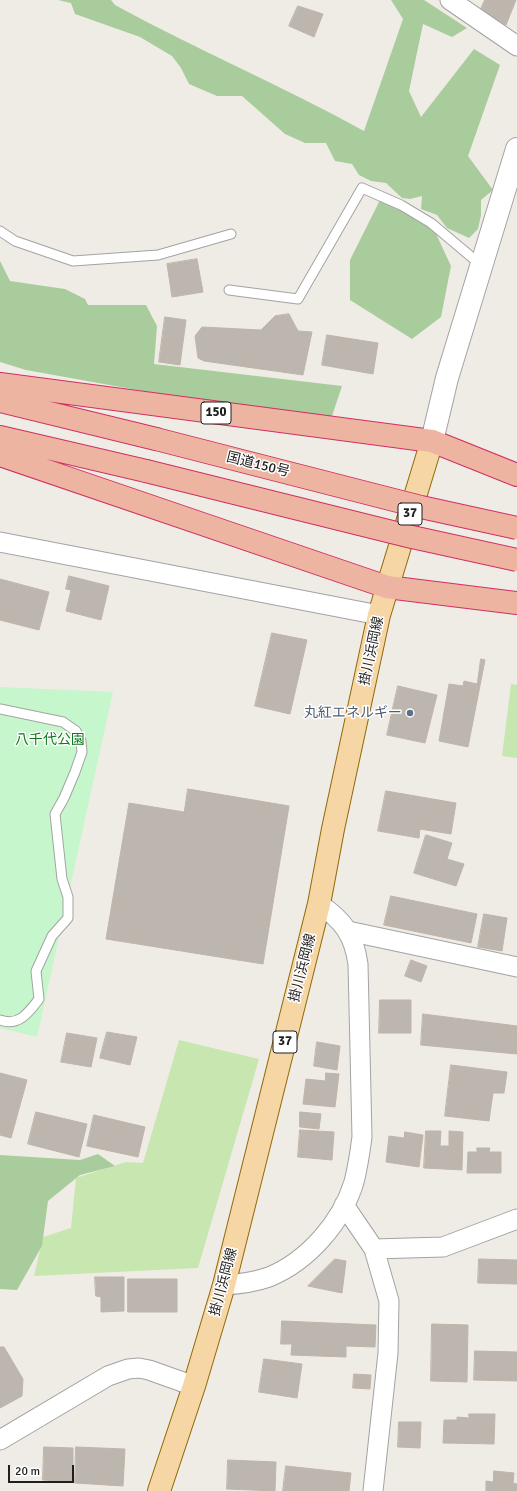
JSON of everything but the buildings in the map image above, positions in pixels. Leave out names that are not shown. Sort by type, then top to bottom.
[{"type":"highway","name":"150","points":[[0,384],[432,441],[517,475]]},
{"type":"highway","name":"国道150号","points":[[0,401],[156,439],[421,507],[517,528]]},
{"type":"highway","points":[[0,437],[146,471],[404,535],[517,560]]},
{"type":"highway","points":[[0,455],[387,587],[517,603]]},
{"type":"main road","name":"掛川浜岡線","points":[[159,1491],[194,1386],[224,1285],[319,904],[335,821],[379,615],[432,441]]},
{"type":"street","points":[[450,0],[517,46]]},
{"type":"street","points":[[432,441],[447,378],[517,149]]},
{"type":"street","points":[[0,542],[379,615]]},
{"type":"street","points":[[224,1285],[247,1283],[268,1277],[294,1263],[309,1251],[334,1222],[354,1183],[362,1137],[357,952],[348,931],[340,920],[319,904]]},
{"type":"street","points":[[348,931],[517,967]]},
{"type":"street","points":[[344,1205],[374,1249],[388,1301],[388,1353],[374,1491]]},
{"type":"street","points":[[374,1249],[443,1247],[517,1219]]},
{"type":"street","points":[[0,1440],[108,1376],[123,1371],[139,1368],[149,1370],[194,1386]]},
{"type":"lane","points":[[229,290],[298,299],[362,188],[401,205],[431,223],[482,265]]},
{"type":"lane","points":[[0,231],[15,241],[73,261],[158,255],[230,234]]},
{"type":"lane","points":[[0,709],[63,722],[76,731],[81,741],[82,752],[64,798],[55,814],[62,879],[68,897],[68,918],[52,936],[36,971],[39,999],[26,1016],[14,1022],[0,1020]]},
{"type":"green space","points":[[58,0],[111,0],[115,5],[364,131],[403,19],[391,0],[424,0],[467,28],[452,37],[423,24],[409,91],[421,117],[474,49],[500,65],[468,156],[493,190],[481,200],[481,215],[478,229],[469,238],[447,228],[437,215],[421,209],[422,196],[410,199],[402,198],[386,183],[371,181],[359,175],[352,164],[335,161],[326,143],[305,143],[285,134],[242,96],[217,96],[189,84],[181,68],[172,56],[140,37],[75,14],[71,3]]},
{"type":"green space","points":[[383,194],[431,223],[451,266],[441,317],[412,339],[350,300],[350,260]]},
{"type":"green space","points":[[0,261],[10,281],[65,289],[85,299],[88,305],[146,305],[157,326],[154,364],[342,386],[331,419],[148,392],[26,370],[0,362]]},
{"type":"green space","points":[[511,684],[517,685],[517,758],[502,756]]},
{"type":"green space","name":"八千代公園","points":[[0,687],[113,692],[37,1037],[0,1028]]},
{"type":"green space","points":[[179,1040],[259,1059],[198,1268],[34,1276],[43,1237],[71,1228],[76,1178],[126,1162],[143,1163]]},
{"type":"green space","points":[[98,1154],[115,1166],[80,1175],[48,1201],[42,1246],[17,1290],[0,1289],[0,1155],[80,1160]]},
{"type":"place","name":"丸紅エネルギー","points":[[410,713]]}]
